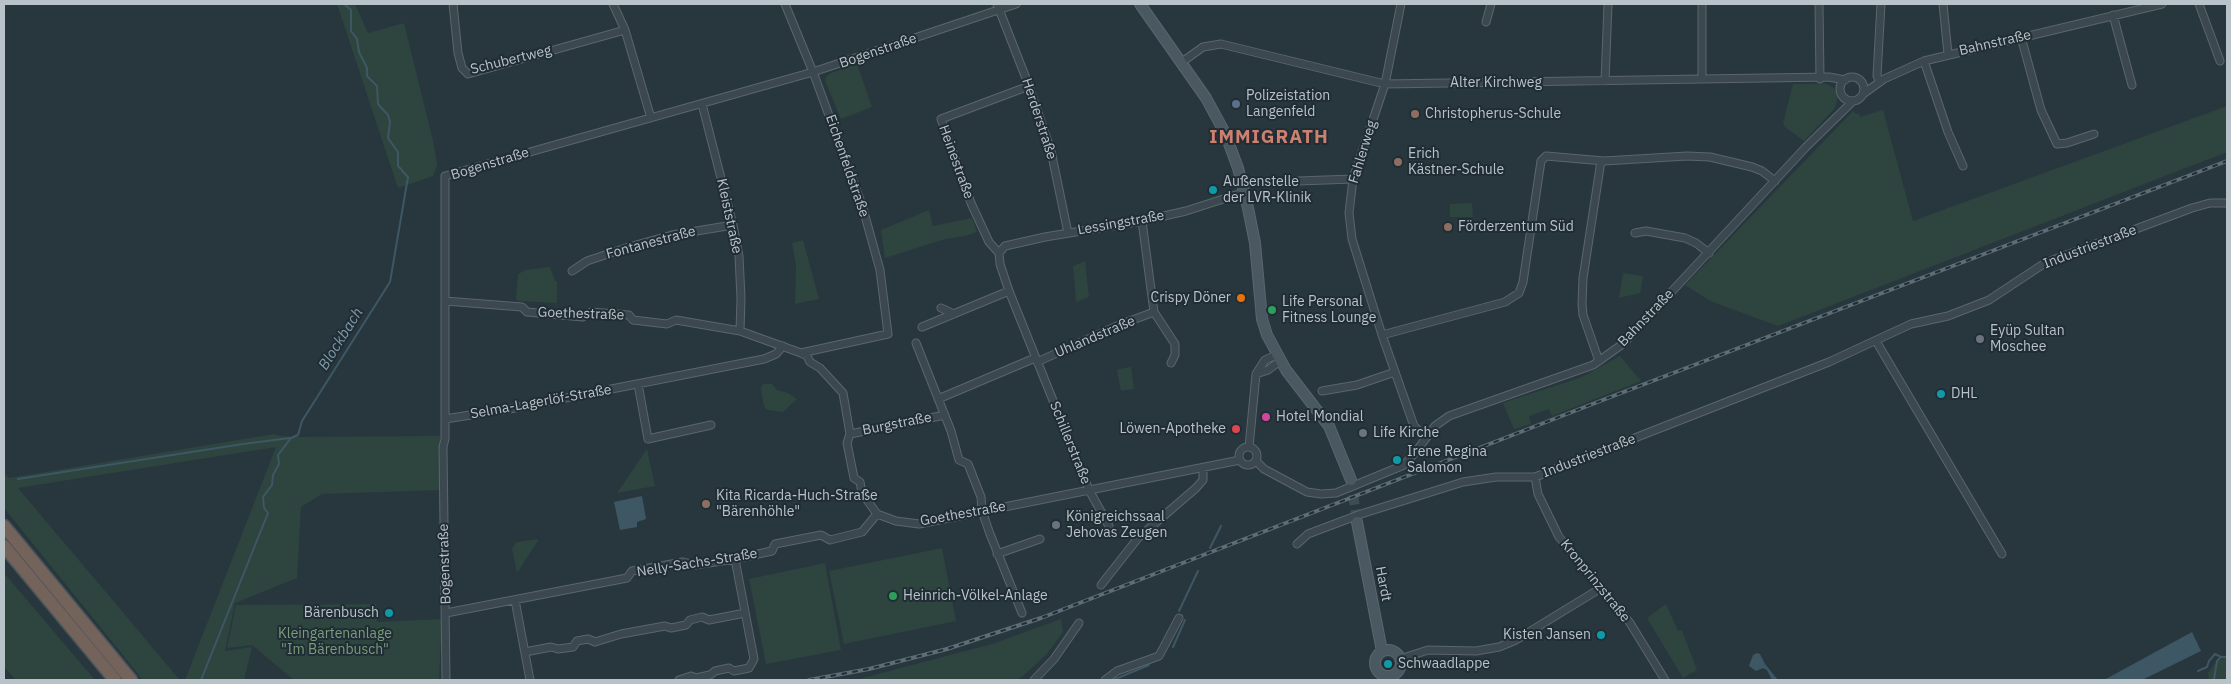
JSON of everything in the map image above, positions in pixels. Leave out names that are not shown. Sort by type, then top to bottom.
[{"type":"highway","points":[[4,526],[131,680]]},
{"type":"highway","points":[[4,546],[115,680]]},
{"type":"main road","points":[[1140,4],[1206,98],[1224,133],[1244,188],[1255,243],[1262,319],[1278,358],[1330,426],[1351,480]]},
{"type":"main road","name":"Hardt","points":[[1357,522],[1382,651]]},
{"type":"main road","points":[[1382,651],[1393,651],[1400,659],[1398,671],[1388,678],[1378,672],[1375,666],[1376,657],[1382,651]]},
{"type":"street","name":"Schubertweg","points":[[453,4],[458,53],[462,68],[468,74],[625,30]]},
{"type":"street","name":"Eichenfeldstraße","points":[[785,4],[851,173],[870,232],[880,270],[888,334],[801,353]]},
{"type":"street","name":"Bogenstraße","points":[[446,680],[443,447],[445,439],[445,176],[813,72],[999,7],[1016,4]]},
{"type":"street","name":"Fahlerweg","points":[[1401,4],[1385,84],[1353,179],[1349,213],[1352,239],[1382,335],[1414,426],[1426,437]]},
{"type":"street","points":[[1486,22],[1491,4]]},
{"type":"street","points":[[1605,81],[1608,4]]},
{"type":"street","points":[[1702,4],[1702,79]]},
{"type":"street","points":[[1820,4],[1820,79]]},
{"type":"street","points":[[1880,82],[1877,76],[1881,4]]},
{"type":"street","points":[[1943,4],[1948,54]]},
{"type":"street","name":"Bahnstraße","points":[[1863,94],[1880,82],[1924,61],[2113,14],[2162,4]]},
{"type":"street","points":[[2199,4],[2220,62]]},
{"type":"street","points":[[616,5],[651,118]]},
{"type":"street","name":"Herderstraße","points":[[999,7],[1029,86],[1050,151],[1068,232]]},
{"type":"street","points":[[2113,14],[2132,85]]},
{"type":"street","points":[[2021,37],[2041,110],[2057,144],[2067,143],[2094,134]]},
{"type":"street","name":"Alter Kirchweg","points":[[1182,62],[1203,48],[1221,44],[1385,84],[1702,79],[1829,78],[1845,80]]},
{"type":"street","points":[[1924,61],[1948,132],[1963,166]]},
{"type":"street","points":[[1856,78],[1862,83],[1863,94],[1853,101],[1842,93],[1845,80],[1856,78]]},
{"type":"street","name":"Alter Kirchweg","points":[[1820,79],[1828,81],[1842,93]]},
{"type":"street","name":"Bahnstraße","points":[[1862,83],[1880,82]]},
{"type":"street","name":"Heinestraße","points":[[1009,291],[1000,264],[999,253],[989,242],[971,203],[941,119],[1029,86]]},
{"type":"street","name":"Bahnstraße","points":[[1832,120],[1840,108],[1842,93]]},
{"type":"street","name":"Bahnstraße","points":[[1256,461],[1264,469],[1308,492],[1328,495],[1340,492],[1404,465],[1416,453],[1435,426],[1449,416],[1586,369],[1624,343],[1832,120],[1853,101]]},
{"type":"street","name":"Kleiststraße","points":[[702,104],[733,225],[739,256],[740,331]]},
{"type":"street","points":[[1382,335],[1505,302],[1515,296],[1523,282],[1542,158],[1548,156],[1601,161],[1710,157],[1762,170],[1775,181]]},
{"type":"street","points":[[1599,361],[1582,315],[1582,304],[1583,278],[1601,161]]},
{"type":"street","name":"Lessingstraße","points":[[999,253],[1005,246],[1068,232],[1142,221],[1186,211],[1244,188],[1353,179]]},
{"type":"street","name":"Industriestraße","points":[[1297,544],[1308,534],[1361,514],[1455,484],[1496,477],[1535,477],[1829,362],[1911,324],[1948,316],[1989,300],[2044,263],[2192,208],[2210,203],[2227,203]]},
{"type":"street","points":[[1142,221],[1154,312],[1175,344],[1175,355],[1171,363]]},
{"type":"street","name":"Fontanestraße","points":[[572,271],[587,260],[636,245],[672,235],[733,225]]},
{"type":"street","points":[[1635,233],[1646,231],[1685,238],[1696,243],[1709,253]]},
{"type":"street","points":[[922,327],[1009,291]]},
{"type":"street","name":"Schillerstraße","points":[[1009,291],[1090,490],[1109,526]]},
{"type":"street","name":"Goethestraße","points":[[446,301],[522,308],[527,312],[572,316],[584,316],[591,312],[629,315],[633,320],[666,324],[676,320],[740,331],[801,353],[820,368],[843,393],[850,434],[847,443],[854,478],[860,482],[862,493],[877,514],[896,521],[919,524],[1240,460]]},
{"type":"street","points":[[941,308],[954,314]]},
{"type":"street","name":"Uhlandstraße","points":[[1036,360],[1154,312]]},
{"type":"street","points":[[1876,341],[2002,554]]},
{"type":"street","name":"Burgstraße","points":[[916,343],[945,415],[959,460],[968,464],[981,497],[982,511],[997,554],[1022,613]]},
{"type":"street","name":"Selma-Lagerlöf-Straße","points":[[445,419],[514,408],[770,358],[783,346]]},
{"type":"street","points":[[1248,447],[1256,374],[1265,360],[1278,358]]},
{"type":"street","points":[[938,399],[1036,360]]},
{"type":"street","points":[[1322,391],[1358,385],[1395,372]]},
{"type":"street","points":[[638,384],[648,439],[711,425]]},
{"type":"street","name":"Burgstraße","points":[[850,434],[945,415]]},
{"type":"street","points":[[1248,447],[1256,451],[1258,456],[1256,461],[1248,465],[1240,460],[1241,451],[1248,447]]},
{"type":"street","points":[[1101,585],[1138,538],[1203,480],[1203,468]]},
{"type":"street","name":"Kronprinzstraße","points":[[1535,477],[1538,494],[1560,537],[1630,623],[1665,680]]},
{"type":"street","name":"Nelly-Sachs-Straße","points":[[446,613],[627,578],[632,571],[683,562],[695,565],[735,559],[772,551],[775,544],[820,536],[830,540],[862,532],[877,514]]},
{"type":"street","points":[[997,554],[1040,538]]},
{"type":"street","points":[[679,680],[691,676],[696,678],[710,675],[715,671],[729,668],[734,671],[749,668],[754,659],[735,559]]},
{"type":"street","points":[[1400,659],[1428,650],[1476,651],[1499,647],[1516,640],[1601,588]]},
{"type":"street","points":[[515,600],[530,680]]},
{"type":"street","points":[[525,652],[551,647],[558,650],[573,646],[577,641],[588,639],[595,642],[630,632],[665,626],[671,628],[686,625],[690,620],[702,617],[709,620],[745,613]]},
{"type":"street","points":[[1105,680],[1117,671],[1159,656],[1179,618]]},
{"type":"street","points":[[1036,680],[1054,659],[1079,623]]},
{"type":"street","points":[[1117,671],[1119,680]]},
{"type":"green space","points":[[337,4],[355,4],[368,33],[404,23],[434,145],[437,165],[433,176],[398,188]]},
{"type":"green space","points":[[857,64],[872,107],[841,119],[825,81],[826,77],[831,73]]},
{"type":"green space","points":[[1793,84],[1826,84],[1834,88],[1838,95],[1835,108],[1804,141],[1785,127],[1783,123]]},
{"type":"green space","points":[[2227,106],[2227,152],[1778,326],[1710,301],[1685,285],[1853,111],[1859,114],[1860,117],[1883,110],[1913,221]]},
{"type":"green space","points":[[1472,203],[1473,217],[1450,217],[1450,204]]},
{"type":"green space","points":[[929,210],[933,226],[972,218],[977,232],[945,239],[885,258],[881,230]]},
{"type":"green space","points":[[803,240],[819,299],[795,304],[796,265],[792,243]]},
{"type":"green space","points":[[1085,261],[1089,297],[1076,302],[1073,266]]},
{"type":"green space","points":[[550,267],[555,281],[557,281],[557,303],[518,301],[516,299],[518,274],[526,270]]},
{"type":"green space","points":[[1623,273],[1643,276],[1640,293],[1619,298]]},
{"type":"green space","points":[[1620,356],[1641,381],[1552,416],[1549,409],[1529,416],[1531,424],[1514,429],[1503,403],[1582,377]]},
{"type":"green space","points":[[1131,367],[1134,389],[1121,391],[1118,369]]},
{"type":"green space","points":[[763,384],[772,384],[777,390],[788,393],[797,399],[783,412],[768,410],[763,402],[761,387]]},
{"type":"green space","points":[[274,434],[298,437],[440,436],[440,490],[322,494],[301,507],[297,578],[235,603],[225,651],[252,647],[244,680],[185,680],[276,447],[18,488],[180,680],[143,680],[4,508],[4,473],[9,478]]},
{"type":"green space","points":[[647,449],[655,486],[617,493]]},
{"type":"green space","points":[[539,539],[517,573],[512,548],[517,542]]},
{"type":"green space","name":"Heinrich-Völkel-Anlage","points":[[942,548],[956,621],[844,644],[829,571]]},
{"type":"green space","points":[[825,563],[841,650],[766,664],[749,579]]},
{"type":"green space","points":[[4,573],[95,680],[16,680],[4,667]]},
{"type":"green space","name":"Kleingartenanlage \"Im Bärenbusch\"","points":[[376,604],[377,622],[442,619],[439,680],[294,680],[252,645],[227,648],[236,605]]},
{"type":"green space","points":[[1666,604],[1678,631],[1682,630],[1697,670],[1683,678],[1647,618]]},
{"type":"green space","points":[[1061,619],[1063,632],[1047,654],[1023,676],[1015,680],[855,680],[992,644]]},
{"type":"green space","points":[[2227,657],[2227,680],[2209,680],[2208,673],[2215,663]]},
{"type":"water","points":[[642,496],[646,519],[637,522],[637,527],[620,530],[614,502]]},
{"type":"water","points":[[2192,632],[2201,651],[2142,680],[2104,680]]},
{"type":"water","points":[[1760,654],[1765,664],[1778,680],[1772,680],[1767,670],[1763,668],[1756,671],[1749,666],[1753,655]]},
{"type":"waterway","name":"Blockbach","points":[[201,680],[268,513],[264,508],[263,497],[272,485],[273,475],[279,464],[278,455],[291,438],[298,435],[302,421],[390,282],[408,177],[398,166],[398,152],[388,138],[390,122],[388,115],[378,104],[377,86],[367,76],[367,68],[359,52],[357,39],[351,31],[351,10],[344,4]]},
{"type":"waterway","points":[[18,479],[290,438]]},
{"type":"waterway","points":[[1210,548],[1221,526]]},
{"type":"waterway","points":[[1179,611],[1198,571]]},
{"type":"waterway","points":[[1173,647],[1185,620]]},
{"type":"waterway","points":[[2198,671],[2207,667],[2215,654],[2221,657]]},
{"type":"waterway","points":[[2214,679],[2217,661],[2221,657],[2227,657]]},
{"type":"waterway","points":[[1113,680],[1149,665]]},
{"type":"tunnel","points":[[1351,480],[1357,522]]},
{"type":"railway","points":[[809,680],[869,669],[947,649],[1041,618],[2227,161]]},
{"type":"place","name":"Polizeistation Langenfeld","points":[[1236,104]]},
{"type":"place","name":"Christopherus-Schule","points":[[1415,114]]},
{"type":"place","name":"Erich Kästner-Schule","points":[[1398,162]]},
{"type":"place","name":"Außenstelle der LVR-Klinik","points":[[1213,190]]},
{"type":"place","name":"Förderzentum Süd","points":[[1448,227]]},
{"type":"place","name":"Crispy Döner","points":[[1241,298]]},
{"type":"place","name":"Life Personal Fitness Lounge","points":[[1272,310]]},
{"type":"place","name":"Eyüp Sultan Moschee","points":[[1980,339]]},
{"type":"place","name":"DHL","points":[[1941,394]]},
{"type":"place","name":"Hotel Mondial","points":[[1266,417]]},
{"type":"place","name":"Löwen-Apotheke","points":[[1236,429]]},
{"type":"place","name":"Life Kirche","points":[[1363,433]]},
{"type":"place","name":"Irene Regina Salomon","points":[[1397,460]]},
{"type":"place","name":"Kita Ricarda-Huch-Straße \"Bärenhöhle\"","points":[[706,504]]},
{"type":"place","name":"Königreichssaal Jehovas Zeugen","points":[[1056,525]]},
{"type":"place","name":"Heinrich-Völkel-Anlage","points":[[893,596]]},
{"type":"place","name":"Bärenbusch","points":[[389,613]]},
{"type":"place","name":"Kisten Jansen","points":[[1601,635]]},
{"type":"place","name":"Schwaadlappe","points":[[1388,664]]},
{"type":"district","name":"IMMIGRATH","points":[[1269,138]]}]
